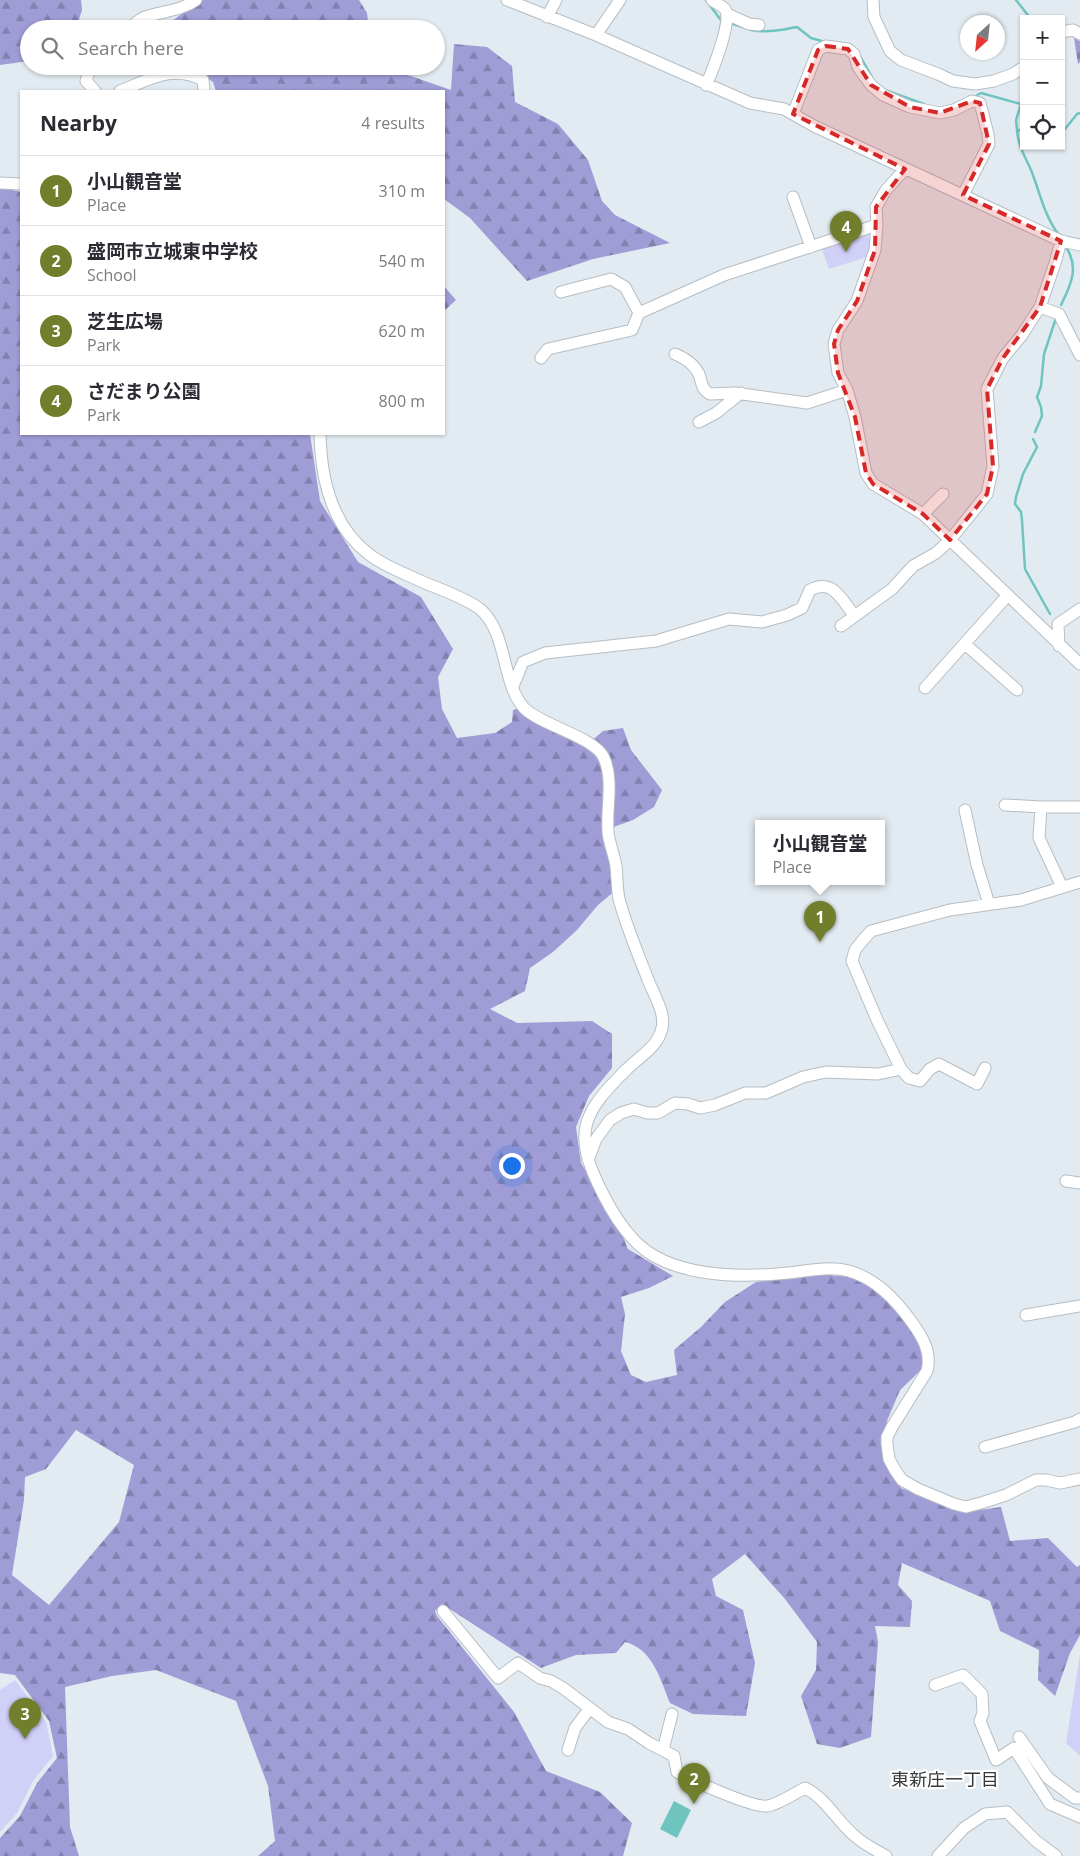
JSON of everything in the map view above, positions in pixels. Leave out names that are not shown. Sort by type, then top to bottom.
[{"type":"street","points":[[140,20],[143,17],[189,5],[196,0]]},
{"type":"street","points":[[506,0],[596,35],[750,103],[784,109],[814,126],[1061,241],[1080,245]]},
{"type":"street","points":[[548,17],[556,0]]},
{"type":"street","points":[[596,35],[620,0]]},
{"type":"street","points":[[706,85],[718,56],[727,14],[725,9],[712,0]]},
{"type":"street","points":[[873,0],[874,17],[890,51],[902,60],[953,81],[974,84],[994,81],[1020,69]]},
{"type":"street","points":[[727,14],[749,24],[759,25]]},
{"type":"street","points":[[1065,31],[1073,30],[1080,34]]},
{"type":"street","points":[[793,114],[818,50],[826,46],[848,49],[854,54],[858,67],[871,85],[883,95],[910,107],[940,113],[954,110],[972,101],[980,103],[989,144],[962,195]]},
{"type":"street","points":[[88,75],[86,81],[94,90]]},
{"type":"street","points":[[123,90],[160,75]]},
{"type":"street","points":[[193,75],[203,80],[204,90]]},
{"type":"street","points":[[905,169],[886,190],[876,207],[875,250],[857,301],[838,330],[834,344],[838,373],[855,417],[866,473],[873,484],[923,514],[1080,664]]},
{"type":"street","points":[[0,183],[20,184]]},
{"type":"street","points":[[793,197],[811,246]]},
{"type":"street","points":[[541,358],[548,349],[632,330],[639,313],[724,275],[877,225]]},
{"type":"street","points":[[841,626],[892,590],[913,566],[936,553],[950,540],[981,504],[987,494],[994,466],[987,389],[1003,358],[1022,335],[1040,307],[1061,241]]},
{"type":"street","points":[[561,292],[611,279],[625,287],[639,313]]},
{"type":"street","points":[[1040,307],[1059,314],[1080,356]]},
{"type":"street","points":[[674,354],[683,357],[694,365],[706,392],[807,402],[846,390]]},
{"type":"street","points":[[699,422],[741,394]]},
{"type":"street","points":[[320,435],[320,452],[327,493],[351,539],[371,556],[389,567],[480,609],[491,624],[504,657],[515,695],[526,710],[595,746],[604,756],[609,777],[608,833],[615,863],[619,897],[646,976],[663,1017],[662,1029],[652,1047],[635,1061],[597,1100],[586,1124],[584,1140],[593,1176],[624,1230],[640,1247],[658,1258],[675,1265],[735,1276],[763,1276],[833,1268],[860,1275],[876,1284],[891,1296],[912,1322],[925,1343],[929,1363],[918,1388],[887,1437],[889,1459],[894,1470],[902,1480],[933,1496],[966,1507],[1006,1495],[1036,1480],[1060,1483],[1080,1479]]},
{"type":"street","points":[[923,514],[943,494]]},
{"type":"street","points":[[513,686],[523,662],[545,653],[656,641],[729,619],[762,622],[787,615],[802,608],[810,590],[819,585],[832,588],[854,615]]},
{"type":"street","points":[[925,688],[1008,596]]},
{"type":"street","points":[[1059,646],[1058,624],[1080,609]]},
{"type":"street","points":[[965,644],[1016,690]]},
{"type":"street","points":[[1005,805],[1041,807],[1080,806]]},
{"type":"street","points":[[1041,807],[1039,838],[1062,887]]},
{"type":"street","points":[[965,810],[977,865],[989,904]]},
{"type":"street","points":[[985,1068],[977,1084],[938,1064],[930,1069],[920,1081],[909,1078],[901,1069],[878,1022],[852,961],[855,950],[871,931],[950,910],[1021,900],[1080,882]]},
{"type":"street","points":[[588,1160],[596,1139],[610,1120],[621,1113],[634,1109],[647,1113],[658,1113],[675,1103],[700,1108],[715,1105],[745,1093],[766,1093],[804,1078],[826,1072],[878,1074],[901,1069]]},
{"type":"street","points":[[1066,1181],[1080,1183]]},
{"type":"street","points":[[1026,1315],[1080,1306]]},
{"type":"street","points":[[985,1447],[1080,1419]]},
{"type":"street","points":[[443,1611],[498,1678],[518,1663],[540,1678],[551,1681],[563,1688],[608,1722],[628,1729],[674,1756],[677,1772],[686,1778],[763,1806],[770,1806],[805,1788],[820,1798],[856,1837],[886,1856]]},
{"type":"street","points":[[935,1685],[963,1675],[982,1694],[983,1713],[980,1721],[996,1760],[1014,1748],[1050,1804],[1080,1817]]},
{"type":"street","points":[[568,1750],[575,1728],[590,1708]]},
{"type":"street","points":[[663,1750],[672,1714]]},
{"type":"street","points":[[1019,1737],[1048,1778],[1075,1798],[1080,1798]]},
{"type":"street","points":[[938,1856],[964,1828],[985,1814],[1008,1812],[1036,1841],[1056,1856]]},
{"type":"highlighted area","points":[[826,46],[848,49],[871,85],[910,107],[940,113],[972,101],[980,103],[989,144],[963,195],[1061,241],[1040,307],[1003,358],[987,389],[993,466],[987,494],[950,540],[923,514],[873,484],[866,473],[855,417],[838,373],[834,344],[838,330],[857,301],[875,250],[876,207],[905,169],[793,114],[818,50]]},
{"type":"shaded area","points":[[867,231],[871,246],[867,257],[829,269],[821,247]]},
{"type":"shaded area","points":[[1080,1654],[1080,1756],[1066,1743]]},
{"type":"shaded area","points":[[15,1680],[46,1722],[53,1756],[33,1781],[17,1813],[0,1832],[0,1690]]},
{"type":"shaded area","points":[[674,1801],[691,1810],[677,1838],[660,1829]]},
{"type":"green space","points":[[0,0],[81,0],[82,10],[79,20],[20,20],[20,62],[0,65]]},
{"type":"green space","points":[[201,0],[359,0],[367,13],[368,20],[173,20]]},
{"type":"green space","points":[[1074,38],[1080,41],[1080,62],[1078,64]]},
{"type":"green space","points":[[454,44],[487,47],[512,66],[515,102],[558,124],[588,160],[602,201],[615,215],[670,243],[593,259],[527,281],[470,218],[445,200],[445,90],[216,90],[213,82],[202,75],[408,75],[451,90]]},
{"type":"green space","points":[[0,187],[20,192],[20,435],[310,435],[320,501],[358,562],[421,597],[453,649],[438,677],[442,709],[457,738],[495,733],[512,722],[513,710],[524,707],[589,743],[603,731],[623,728],[631,750],[662,790],[654,807],[633,820],[608,829],[616,890],[598,905],[577,930],[553,952],[530,968],[525,991],[490,1009],[517,1023],[592,1021],[612,1034],[612,1068],[589,1096],[576,1127],[581,1163],[617,1223],[628,1249],[673,1276],[649,1288],[621,1297],[625,1314],[621,1351],[631,1375],[646,1382],[677,1375],[674,1350],[701,1327],[725,1302],[756,1282],[820,1274],[850,1277],[877,1287],[921,1341],[924,1367],[900,1390],[887,1421],[884,1461],[901,1488],[965,1512],[1001,1507],[1010,1541],[1048,1538],[1077,1567],[1080,1565],[1080,1635],[1070,1653],[1055,1696],[1038,1680],[1039,1650],[1000,1631],[990,1601],[902,1563],[898,1585],[912,1601],[910,1627],[875,1626],[878,1642],[871,1737],[840,1748],[817,1744],[801,1696],[816,1670],[817,1642],[785,1599],[745,1554],[712,1579],[716,1596],[743,1610],[755,1663],[746,1716],[693,1714],[670,1703],[659,1675],[649,1658],[635,1646],[625,1642],[616,1653],[576,1655],[541,1668],[442,1604],[435,1611],[437,1616],[514,1712],[546,1771],[600,1792],[632,1823],[623,1856],[258,1856],[275,1841],[268,1786],[236,1701],[156,1670],[112,1676],[65,1687],[70,1827],[79,1856],[0,1856],[0,1838],[20,1816],[37,1783],[57,1758],[49,1721],[15,1675],[0,1673]],"holes":[[[76,1430],[134,1465],[119,1522],[49,1605],[12,1575],[24,1500],[25,1477],[46,1469]]]},
{"type":"green space","points":[[445,287],[456,300],[445,310]]},
{"type":"waterway","points":[[706,0],[720,19]]},
{"type":"waterway","points":[[1016,0],[1028,15]]},
{"type":"waterway","points":[[733,24],[746,28]]},
{"type":"waterway","points":[[751,30],[768,31],[797,27],[811,38],[825,42]]},
{"type":"waterway","points":[[860,56],[872,77]]},
{"type":"waterway","points":[[885,90],[924,104]]},
{"type":"waterway","points":[[974,97],[981,93],[1021,105]]},
{"type":"waterway","points":[[1020,107],[1016,120],[1017,130],[1020,130]]},
{"type":"waterway","points":[[1065,129],[1077,114],[1080,113]]},
{"type":"waterway","points":[[1017,130],[1020,146],[1046,212],[1059,235]]},
{"type":"waterway","points":[[1061,305],[1071,283],[1073,268],[1070,253],[1065,246]]},
{"type":"waterway","points":[[1035,432],[1042,416],[1037,397],[1041,386],[1044,354],[1056,318]]},
{"type":"waterway","points":[[1033,439],[1037,447],[1023,474],[1015,504],[1021,512],[1025,569],[1050,614]]},
{"type":"place","name":"さだまり公園","points":[[846,252]]},
{"type":"place","name":"小山観音堂","points":[[820,942]]},
{"type":"place","name":"芝生広場","points":[[25,1739]]},
{"type":"place","name":"盛岡市立城東中学校","points":[[694,1804]]},
{"type":"district","name":"東新庄一丁目","points":[[945,1779]]}]
